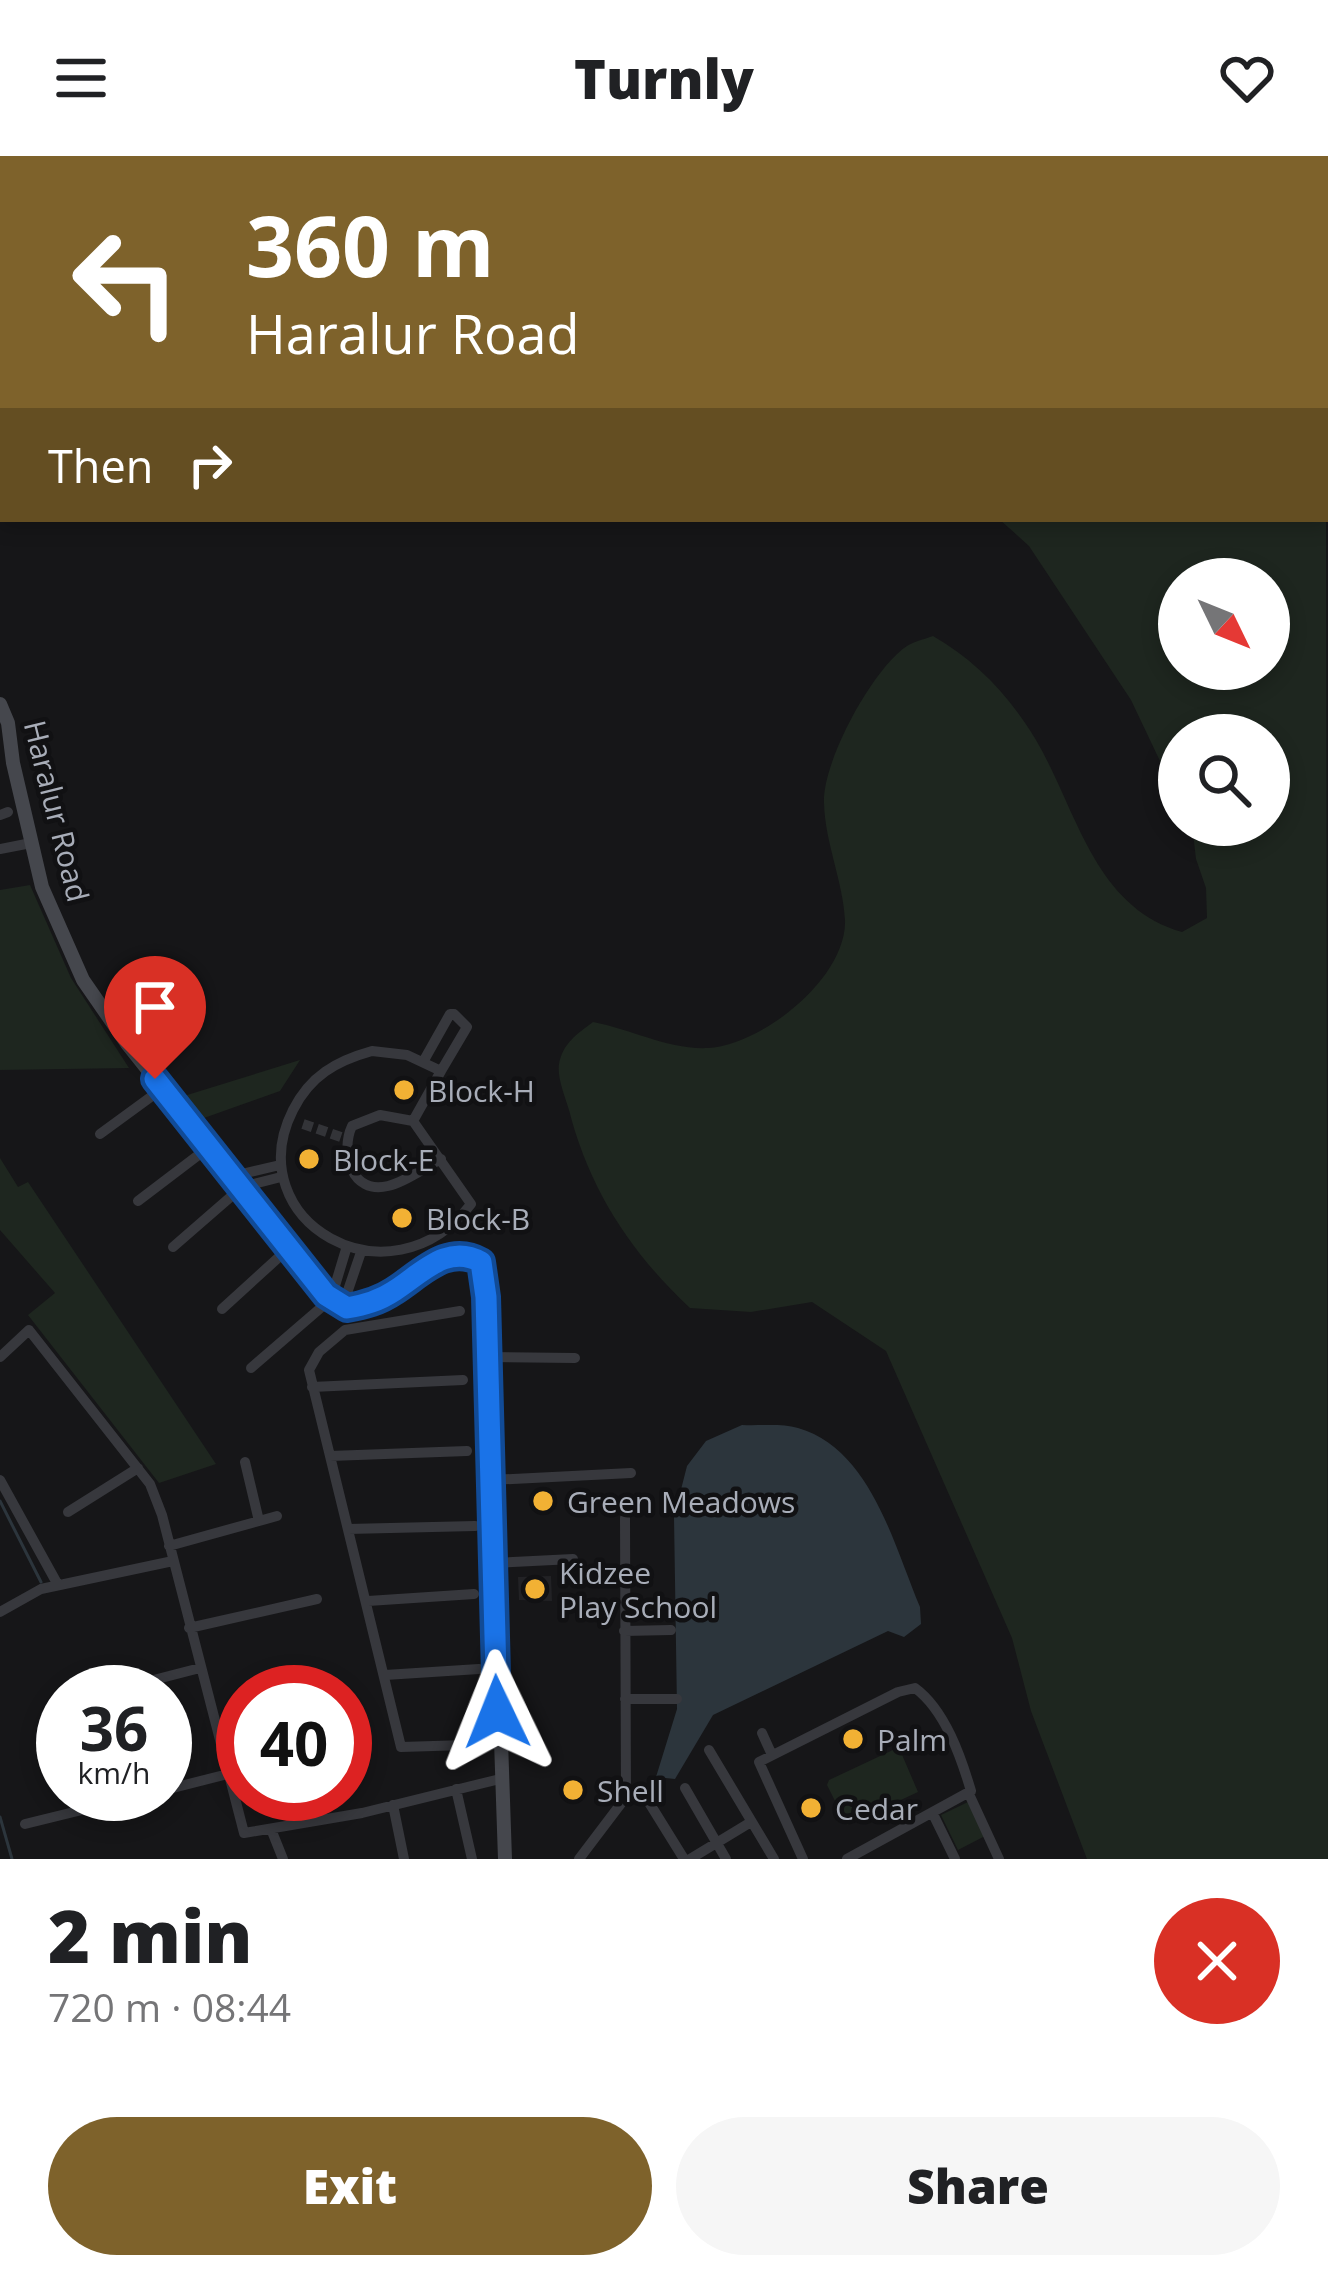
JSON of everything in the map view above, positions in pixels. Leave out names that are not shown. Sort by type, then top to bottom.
[{"type":"street","name":"Haralur Road","points":[[0,704],[6,766],[42,887],[83,980],[209,1147],[337,1302]]},
{"type":"street","points":[[0,848],[31,843]]},
{"type":"street","points":[[413,1121],[467,1027],[454,1014],[422,1062]]},
{"type":"street","points":[[441,1072],[393,1052],[371,1051],[321,1072],[300,1095],[288,1120],[280,1171],[300,1212],[318,1230],[361,1252],[387,1255],[416,1246],[465,1212],[470,1198],[413,1121],[392,1115],[364,1119],[345,1138],[350,1170],[375,1186],[387,1186],[441,1159]]},
{"type":"street","points":[[100,1134],[163,1088]]},
{"type":"street","points":[[288,1120],[303,1124]]},
{"type":"street","points":[[138,1202],[209,1147]]},
{"type":"street","points":[[173,1247],[238,1182],[280,1171]]},
{"type":"street","points":[[337,1302],[347,1246]]},
{"type":"street","points":[[221,1309],[290,1247]]},
{"type":"street","points":[[251,1368],[337,1302],[361,1252]]},
{"type":"street","points":[[337,1302],[347,1308],[370,1304],[447,1256],[468,1255],[481,1262],[505,1859]]},
{"type":"street","points":[[460,1311],[345,1330],[319,1352],[309,1370],[401,1747],[499,1744]]},
{"type":"street","points":[[0,1357],[29,1330],[157,1499],[216,1723]]},
{"type":"street","points":[[488,1357],[575,1358]]},
{"type":"street","points":[[312,1387],[464,1381]]},
{"type":"street","points":[[330,1456],[467,1451]]},
{"type":"street","points":[[245,1462],[259,1521]]},
{"type":"street","points":[[68,1513],[138,1468]]},
{"type":"street","points":[[491,1480],[631,1473]]},
{"type":"street","points":[[0,1481],[58,1586]]},
{"type":"street","points":[[170,1546],[277,1516]]},
{"type":"street","points":[[625,1518],[626,1797]]},
{"type":"street","points":[[348,1529],[475,1526]]},
{"type":"street","points":[[493,1563],[573,1559]]},
{"type":"street","points":[[0,1612],[41,1589],[173,1561]]},
{"type":"street","points":[[368,1600],[475,1594]]},
{"type":"street","points":[[189,1628],[317,1599]]},
{"type":"street","points":[[624,1631],[671,1630]]},
{"type":"street","points":[[192,1670],[200,1668]]},
{"type":"street","points":[[385,1675],[479,1669]]},
{"type":"street","points":[[803,1859],[758,1766],[898,1692],[915,1688],[955,1744],[969,1794],[999,1859]]},
{"type":"street","points":[[625,1699],[677,1699]]},
{"type":"street","points":[[761,1733],[772,1755]]},
{"type":"street","points":[[709,1750],[774,1859]]},
{"type":"street","points":[[241,1821],[244,1833],[500,1779]]},
{"type":"street","points":[[579,1859],[626,1797],[640,1788],[687,1859],[751,1822]]},
{"type":"street","points":[[685,1788],[726,1859]]},
{"type":"street","points":[[456,1790],[472,1859]]},
{"type":"street","points":[[848,1859],[969,1794]]},
{"type":"street","points":[[392,1805],[404,1859]]},
{"type":"street","points":[[933,1814],[955,1859]]},
{"type":"street","points":[[25,1824],[37,1821]]},
{"type":"street","points":[[272,1828],[283,1859]]},
{"type":"shaded area","points":[[1002,522],[1326,522],[1328,1859],[1087,1859],[1031,1711],[1012,1638],[886,1351],[812,1302],[751,1312],[690,1308],[649,1265],[615,1218],[588,1167],[560,1081],[559,1064],[567,1045],[593,1022],[679,1046],[708,1048],[752,1035],[798,1005],[817,985],[842,942],[845,920],[825,818],[831,764],[879,674],[907,646],[933,636],[978,669],[1015,709],[1036,740],[1091,853],[1128,901],[1152,919],[1182,932],[1207,918],[1206,888],[1194,846],[1290,846],[1290,714],[1158,714],[1158,757],[1131,700],[1029,546]]},
{"type":"shaded area","points":[[30,885],[71,978],[129,1068],[0,1070],[0,890]]},
{"type":"shaded area","points":[[300,1060],[280,1091],[204,1118],[184,1096]]},
{"type":"shaded area","points":[[0,1158],[18,1187],[28,1182],[216,1464],[159,1483],[28,1315],[55,1293],[0,1230]]},
{"type":"shaded area","points":[[742,1425],[798,1428],[823,1439],[844,1456],[877,1502],[920,1607],[921,1624],[904,1637],[888,1631],[713,1715],[675,1779],[656,1777],[677,1709],[674,1517],[687,1466],[706,1441]]},
{"type":"shaded area","name":"Kidzee Play School","points":[[551,1576],[552,1601],[519,1600],[518,1577]]},
{"type":"shaded area","points":[[900,1750],[918,1792],[847,1825],[827,1785],[829,1780]]},
{"type":"shaded area","points":[[968,1802],[985,1836],[958,1850],[941,1815]]},
{"type":"waterway","points":[[0,1501],[41,1582]]},
{"type":"waterway","points":[[0,1817],[12,1859]]},
{"type":"tunnel","points":[[303,1124],[344,1138]]},
{"type":"place","name":"Block-H","points":[[404,1090]]},
{"type":"place","name":"Block-E","points":[[309,1159]]},
{"type":"place","name":"Block-B","points":[[402,1218]]},
{"type":"place","name":"Green Meadows","points":[[543,1501]]},
{"type":"place","name":"Kidzee Play School","points":[[535,1589]]},
{"type":"place","name":"Palm","points":[[853,1739]]},
{"type":"place","name":"Shell","points":[[573,1790]]},
{"type":"place","name":"Cedar","points":[[811,1808]]},
{"type":"route","points":[[155,1079],[326,1295],[347,1308],[370,1304],[447,1256],[468,1255],[481,1262],[486,1297],[497,1712]]}]
